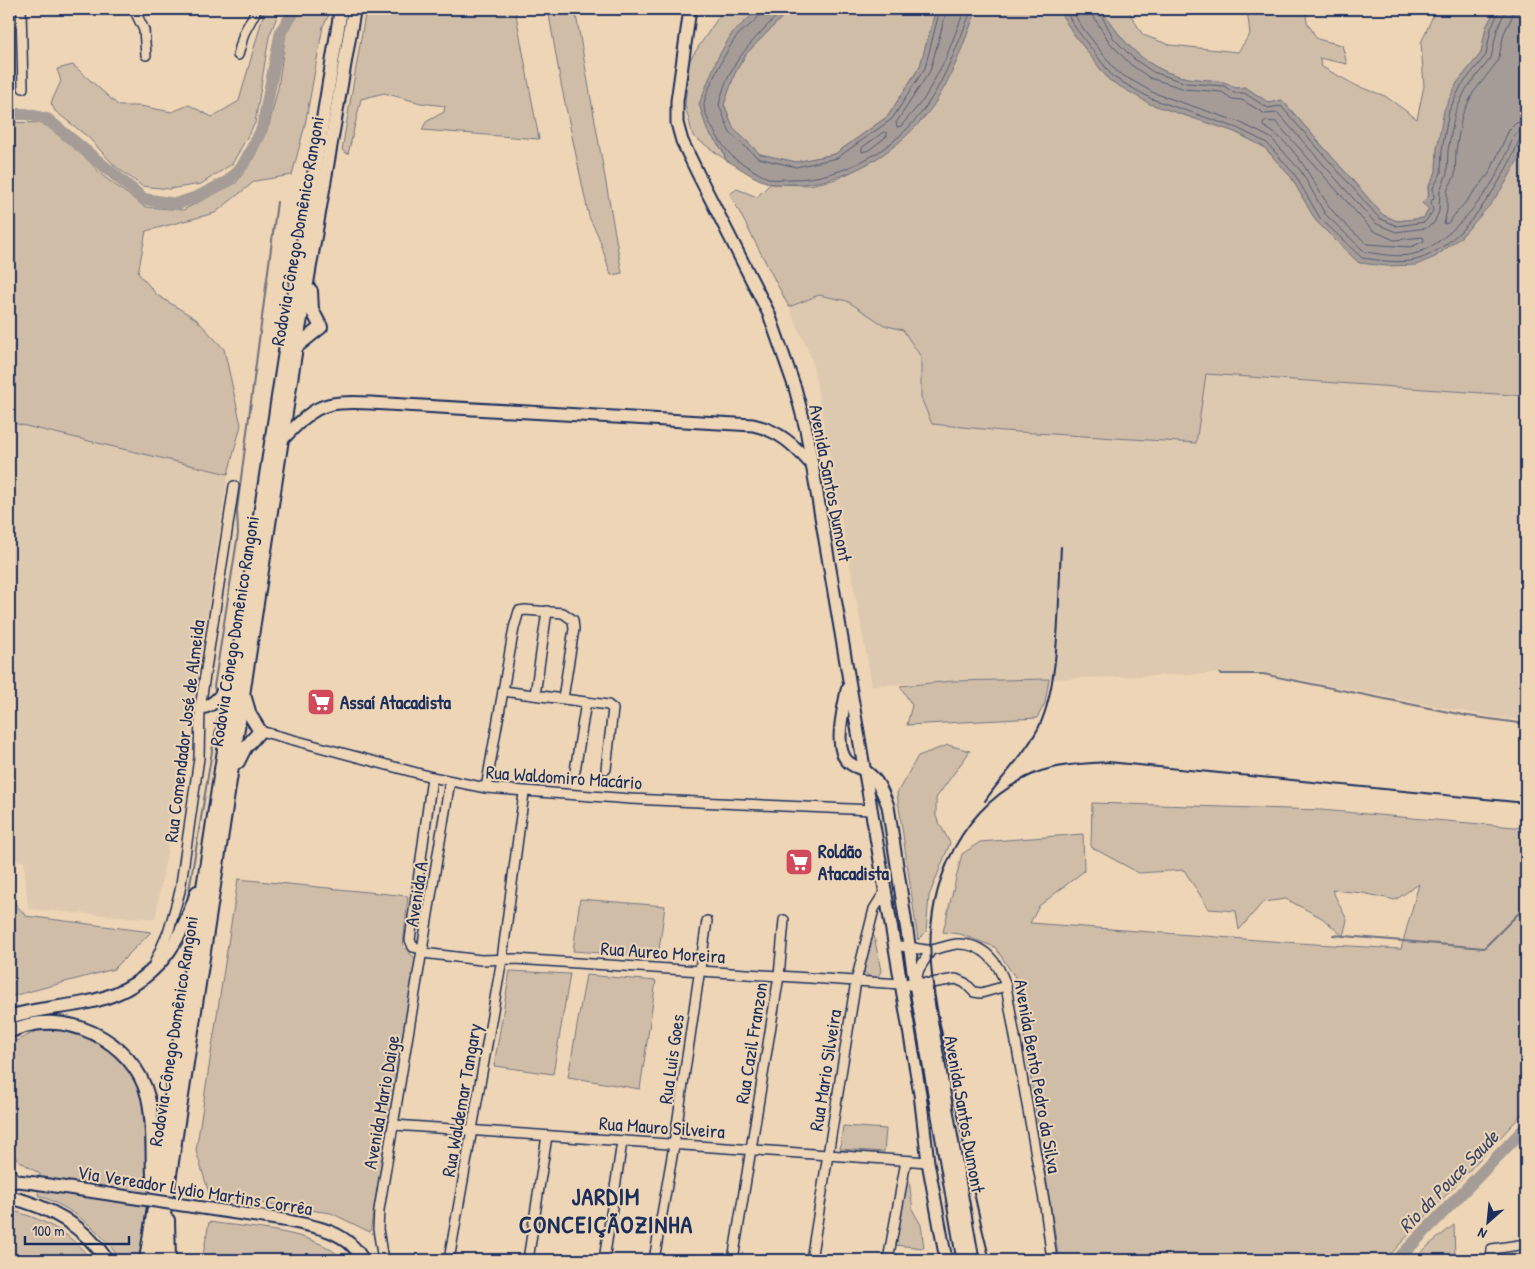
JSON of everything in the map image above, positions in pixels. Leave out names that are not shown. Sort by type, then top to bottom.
[{"type":"highway","name":"Rodovia Cônego Domênico Rangoni","points":[[146,1260],[286,348],[341,9]]},
{"type":"highway","name":"Rodovia Cônego Domênico Rangoni","points":[[157,1260],[296,347],[354,9]]},
{"type":"highway","points":[[296,347],[321,327],[311,304],[319,238],[316,229]]},
{"type":"highway","points":[[200,708],[210,705],[221,695],[238,661]]},
{"type":"highway","points":[[231,780],[245,748],[260,731],[250,714],[244,694]]},
{"type":"highway","points":[[9,1017],[108,997],[130,987],[148,975],[171,949],[182,933],[208,861]]},
{"type":"highway","points":[[9,1032],[28,1024],[42,1022],[76,1026],[97,1034],[112,1045],[135,1068],[148,1098],[151,1120],[153,1217]]},
{"type":"highway","points":[[9,1196],[44,1208],[72,1222],[93,1242],[107,1260]]},
{"type":"highway","points":[[164,1210],[168,1219],[169,1260]]},
{"type":"main road","name":"Avenida Santos Dumont","points":[[690,9],[677,101],[678,123],[691,158],[769,314],[795,388],[806,429],[902,984],[920,1094],[928,1162],[946,1260]]},
{"type":"main road","points":[[282,440],[315,408],[333,403],[364,403],[753,425],[771,430],[789,440],[812,465]]},
{"type":"main road","points":[[849,683],[840,725],[840,742],[846,760],[865,770],[880,787],[888,806],[910,945],[920,984],[902,984]]},
{"type":"main road","name":"Avenida Santos Dumont","points":[[920,984],[963,1260]]},
{"type":"main road","name":"Avenida Santos Dumont","points":[[920,984],[973,1260]]},
{"type":"main road","name":"Via Vereador Lydio Martins Corrêa","points":[[11,1178],[283,1220],[319,1228],[339,1236],[353,1245],[363,1260]]},
{"type":"street","points":[[21,9],[23,88]]},
{"type":"street","points":[[134,9],[144,30],[146,55]]},
{"type":"street","points":[[238,55],[244,34],[257,9]]},
{"type":"street","name":"Rua Comendador José de Almeida","points":[[148,975],[169,930],[180,891],[198,763],[200,708],[234,486]]},
{"type":"street","points":[[486,788],[514,628],[519,611],[563,613],[572,620],[574,629],[562,698]]},
{"type":"street","points":[[535,694],[547,611]]},
{"type":"street","points":[[503,691],[608,705],[613,709],[606,769]]},
{"type":"street","points":[[574,771],[586,702]]},
{"type":"street","name":"Rua Waldomiro Macário","points":[[260,731],[432,777],[486,788],[524,793],[872,810]]},
{"type":"street","name":"Avenida A","points":[[432,777],[410,940],[413,947],[424,951],[450,781]]},
{"type":"street","name":"Rua Waldemar Tangary","points":[[449,1260],[502,959],[524,793]]},
{"type":"street","points":[[423,839],[441,842]]},
{"type":"street","points":[[418,882],[434,884]]},
{"type":"street","name":"Rua Mario Silveira","points":[[811,1260],[856,981],[874,909],[886,890]]},
{"type":"street","name":"Rua Cazil Franzon","points":[[733,1260],[779,976],[784,920]]},
{"type":"street","name":"Rua Luis Goes","points":[[654,1260],[674,1145],[707,921]]},
{"type":"street","name":"Avenida Bento Pedro da Silva","points":[[895,946],[910,945],[931,950],[956,944],[973,946],[983,951],[1001,970],[1006,986],[1043,1196],[1052,1260]]},
{"type":"street","points":[[931,950],[919,969],[920,984],[956,979],[965,983],[974,992],[981,993],[1006,986]]},
{"type":"street","name":"Rua Aureo Moreira","points":[[424,951],[481,960],[502,959],[700,970],[902,984]]},
{"type":"street","name":"Avenida Mario Daige","points":[[383,1260],[378,1222],[424,951]]},
{"type":"street","name":"Rua Mauro Silveira","points":[[394,1125],[471,1132],[928,1162]]},
{"type":"street","points":[[528,1260],[547,1136]]},
{"type":"street","points":[[604,1260],[622,1142]]},
{"type":"street","points":[[888,1260],[906,1161]]},
{"type":"street","points":[[1491,1260],[1492,1249],[1526,1244]]},
{"type":"shaded area","points":[[265,9],[280,9],[269,37],[255,123],[232,164],[201,184],[169,189],[142,186],[115,166],[88,137],[55,111],[51,103],[61,81],[57,69],[73,65],[119,106],[140,106],[172,112],[189,105],[212,117],[239,101]]},
{"type":"shaded area","points":[[298,9],[332,9],[323,26],[305,125],[292,175],[255,181],[215,213],[146,231],[138,273],[157,295],[196,319],[224,349],[241,425],[228,474],[9,422],[9,122],[39,123],[61,132],[103,176],[145,207],[183,210],[236,183],[254,157],[269,125],[278,88],[286,33]]},
{"type":"shaded area","points":[[366,9],[515,9],[539,139],[422,130],[426,122],[444,112],[445,106],[421,103],[384,93],[361,99],[348,154],[342,150]]},
{"type":"shaded area","points":[[548,9],[575,9],[622,273],[611,275],[598,235],[589,217],[561,84]]},
{"type":"shaded area","points":[[724,9],[759,9],[707,130],[723,151],[726,160],[693,136],[685,105],[689,61]]},
{"type":"shaded area","points":[[790,9],[936,9],[920,66],[888,116],[835,154],[796,162],[760,154],[734,129],[724,104],[735,73],[746,54]]},
{"type":"shaded area","points":[[977,9],[1058,9],[1073,33],[1109,80],[1235,132],[1264,147],[1291,177],[1316,221],[1435,257],[1465,231],[1491,202],[1520,152],[1526,133],[1526,396],[1206,374],[1196,443],[1003,431],[932,424],[921,398],[921,357],[903,330],[884,325],[847,301],[819,295],[789,307],[730,194],[737,189],[757,197],[770,184],[810,185],[837,179],[875,160],[933,105],[955,64]]},
{"type":"shaded area","points":[[1101,9],[1127,9],[1143,35],[1170,45],[1238,52],[1250,34],[1247,9],[1305,9],[1307,22],[1317,39],[1342,45],[1347,64],[1319,58],[1322,67],[1357,86],[1385,96],[1417,119],[1424,86],[1421,43],[1435,11],[1433,9],[1496,9],[1486,27],[1481,53],[1457,83],[1437,149],[1436,172],[1428,188],[1429,208],[1424,218],[1397,221],[1383,215],[1282,100],[1269,103],[1245,87],[1236,88],[1219,81],[1188,78],[1160,69],[1137,54],[1127,44]]},
{"type":"shaded area","points":[[819,295],[847,301],[884,325],[903,330],[921,357],[921,398],[932,424],[1003,431],[1196,443],[1206,374],[1526,396],[1526,720],[1492,717],[1261,672],[872,685],[812,360],[789,307]]},
{"type":"shaded area","points":[[9,422],[228,474],[194,699],[155,919],[28,909],[24,861],[9,859]]},
{"type":"shaded area","points":[[1049,679],[1045,703],[1037,718],[907,725],[912,705],[900,686],[953,681]]},
{"type":"shaded area","points":[[948,745],[970,751],[936,798],[936,817],[950,843],[929,896],[926,932],[918,940],[897,793],[918,756]]},
{"type":"shaded area","points":[[1092,803],[1321,810],[1526,828],[1526,1110],[1385,1260],[1059,1260],[1015,977],[995,947],[960,934],[943,932],[962,854],[980,842],[1083,834],[1084,871],[1039,906],[1030,923],[1298,943],[1401,949],[1419,884],[1395,900],[1363,893],[1332,890],[1347,920],[1343,936],[1322,918],[1286,899],[1263,902],[1239,930],[1236,911],[1209,909],[1184,870],[1139,873],[1091,847]]},
{"type":"shaded area","points":[[238,879],[408,896],[403,947],[416,959],[370,1232],[331,1213],[210,1196],[196,1151]]},
{"type":"shaded area","points":[[9,897],[26,916],[151,932],[114,969],[9,997]]},
{"type":"shaded area","points":[[580,899],[665,906],[658,957],[573,951]]},
{"type":"shaded area","points":[[871,933],[874,936],[881,971],[878,977],[871,978],[862,970]]},
{"type":"shaded area","points":[[510,971],[570,974],[553,1074],[494,1066]]},
{"type":"shaded area","points":[[586,975],[656,981],[640,1089],[568,1077]]},
{"type":"shaded area","points":[[60,1030],[97,1041],[111,1050],[130,1070],[142,1096],[148,1190],[140,1260],[120,1260],[104,1239],[84,1221],[62,1206],[38,1195],[40,1174],[18,1160],[9,1151],[9,1044],[37,1031]]},
{"type":"shaded area","points":[[843,1126],[886,1129],[884,1152],[840,1149]]},
{"type":"shaded area","points":[[908,1172],[913,1211],[921,1225],[924,1248],[895,1245]]},
{"type":"shaded area","points":[[9,1210],[32,1217],[65,1234],[83,1250],[90,1260],[9,1260]]},
{"type":"shaded area","points":[[209,1222],[300,1236],[332,1250],[343,1260],[202,1260]]},
{"type":"shaded area","points":[[1454,1225],[1455,1260],[1414,1260],[1429,1245]]},
{"type":"water","points":[[759,9],[790,9],[746,54],[735,73],[724,105],[734,129],[760,154],[796,162],[835,154],[888,116],[920,66],[936,9],[977,9],[958,59],[940,95],[920,122],[905,137],[871,162],[833,178],[813,183],[775,184],[758,179],[726,160],[723,151],[707,130],[699,104],[717,59],[732,33]]},
{"type":"water","points":[[1058,9],[1101,9],[1127,44],[1137,54],[1160,69],[1188,78],[1219,81],[1236,88],[1245,87],[1269,103],[1282,100],[1383,215],[1397,221],[1424,218],[1429,209],[1422,203],[1429,196],[1428,188],[1436,172],[1437,149],[1444,110],[1457,83],[1481,53],[1486,27],[1496,9],[1526,9],[1526,133],[1520,156],[1505,184],[1490,205],[1461,237],[1435,257],[1416,265],[1387,266],[1359,263],[1316,221],[1291,177],[1264,147],[1235,132],[1150,104],[1109,80],[1073,33]]},
{"type":"waterway","points":[[9,114],[26,114],[47,119],[144,199],[176,204],[197,197],[228,181],[243,165],[262,129],[281,31],[296,9]]},
{"type":"waterway","points":[[217,694],[214,687],[238,534],[237,509],[277,202]]},
{"type":"waterway","points":[[1220,674],[1263,674],[1468,716],[1526,724]]},
{"type":"waterway","points":[[188,897],[220,703]]},
{"type":"waterway","points":[[1333,935],[1484,948],[1526,906]]},
{"type":"waterway","name":"Rio da Pouce Saude","points":[[1397,1260],[1526,1127]]},
{"type":"railway","points":[[985,801],[1035,734],[1050,694],[1057,644],[1061,547]]},
{"type":"railway","points":[[990,1260],[969,1170],[933,988],[930,945],[939,887],[948,860],[962,835],[980,812],[1001,793],[1027,777],[1046,769],[1067,765],[1108,762],[1526,803]]},
{"type":"place","name":"Assaí Atacadista","points":[[321,702]]},
{"type":"place","name":"Roldão Atacadista","points":[[799,862]]},
{"type":"district","name":"JARDIM CONCEIÇÃOZINHA","points":[[606,1210]]}]
